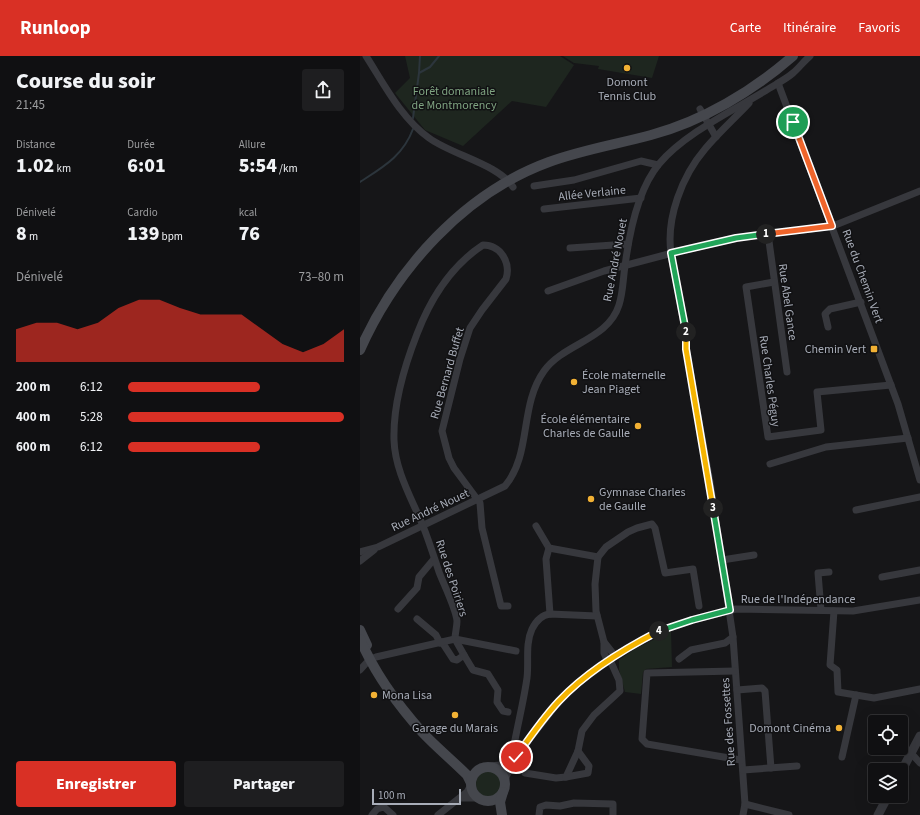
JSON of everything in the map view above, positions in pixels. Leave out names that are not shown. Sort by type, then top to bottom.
[{"type":"main road","points":[[360,350],[387,299],[428,246],[458,218],[508,186],[550,162],[635,138],[702,112],[735,90],[793,56]]},
{"type":"main road","points":[[360,630],[371,659]]},
{"type":"main road","points":[[360,640],[404,709],[423,732],[467,775],[472,791],[494,808],[498,815]]},
{"type":"main road","points":[[450,759],[468,769],[485,768],[501,772],[505,780],[504,792],[500,802],[502,815]]},
{"type":"main road","points":[[471,784],[474,774],[485,768]]},
{"type":"main road","points":[[482,800],[498,798],[504,792]]},
{"type":"street","points":[[366,56],[413,124],[430,139],[503,175],[508,186]]},
{"type":"street","name":"Rue André Nouet","points":[[360,552],[378,547],[505,486],[513,477],[518,465],[528,407],[533,391],[543,372],[559,356],[594,335],[612,320],[619,305],[630,229],[641,198],[658,165],[672,151],[709,124],[793,73],[810,56]]},
{"type":"street","name":"Rue du Chemin Vert","points":[[778,83],[891,385],[920,480]]},
{"type":"street","name":"Rue des Fossettes","points":[[743,815],[745,804],[743,770],[730,610],[686,349],[686,332],[671,253],[672,222],[676,203],[690,171],[704,149],[757,96]]},
{"type":"street","points":[[702,112],[716,137]]},
{"type":"street","points":[[534,186],[574,180],[641,161],[658,165]]},
{"type":"street","points":[[548,291],[625,265],[736,238],[832,226],[920,191]]},
{"type":"street","name":"Allée Verlaine","points":[[544,209],[641,198]]},
{"type":"street","name":"Rue Abel Gance","points":[[768,234],[787,372]]},
{"type":"street","points":[[570,248],[628,244]]},
{"type":"street","name":"Rue Bernard Buffet","points":[[423,525],[407,493],[394,441],[400,390],[409,353],[422,322],[439,291],[455,268],[472,252],[483,246],[489,245],[495,247],[503,256],[508,266],[508,273],[506,279],[470,328],[460,359],[443,426],[443,436],[449,458],[460,478],[478,500]]},
{"type":"street","name":"Rue Charles Péguy","points":[[774,282],[746,287],[768,437],[821,430],[817,392],[891,385]]},
{"type":"street","points":[[828,327],[825,314],[830,309],[861,302]]},
{"type":"street","points":[[770,464],[826,447],[908,438]]},
{"type":"street","points":[[856,510],[920,497]]},
{"type":"street","points":[[478,500],[480,503],[482,528],[501,606],[508,606]]},
{"type":"street","points":[[566,777],[578,751],[579,738],[587,723],[620,691],[619,680],[611,659],[604,653],[604,642],[597,616],[595,584],[598,557],[606,547],[628,532],[652,524],[655,528],[665,573],[693,569],[699,606]]},
{"type":"street","name":"Rue des Poiriers","points":[[423,525],[457,621],[455,639]]},
{"type":"street","points":[[536,526],[549,548],[546,559],[550,614]]},
{"type":"street","name":"Rue André Nouet","points":[[360,561],[378,547]]},
{"type":"street","points":[[549,548],[598,557]]},
{"type":"street","points":[[722,560],[754,555]]},
{"type":"street","points":[[398,609],[417,588],[419,577],[434,559]]},
{"type":"street","points":[[882,577],[920,570]]},
{"type":"street","points":[[821,610],[818,573],[829,572]]},
{"type":"street","name":"Rue de l'Indépendance","points":[[505,780],[513,760],[560,700],[580,682],[611,659],[660,631],[692,620],[730,610],[748,608],[853,611],[920,600]]},
{"type":"street","points":[[834,611],[830,665],[837,670],[838,692],[874,698],[920,689]]},
{"type":"street","points":[[515,740],[527,678],[528,644],[532,629],[544,615],[597,616]]},
{"type":"street","points":[[417,619],[436,635],[453,658],[457,660],[464,656]]},
{"type":"street","points":[[679,659],[691,650],[725,643],[733,638]]},
{"type":"street","points":[[455,639],[464,652],[464,656],[473,670],[488,674],[498,690],[497,702],[503,711],[508,712]]},
{"type":"street","points":[[360,670],[371,659],[455,639],[516,651]]},
{"type":"street","points":[[735,671],[647,673],[642,738],[647,744],[741,760]]},
{"type":"street","points":[[737,690],[762,688],[765,691],[771,768]]},
{"type":"street","points":[[842,757],[856,695]]},
{"type":"street","points":[[906,763],[920,736]]},
{"type":"street","points":[[525,773],[556,778],[588,773],[589,766],[578,751]]},
{"type":"street","points":[[911,753],[920,763]]},
{"type":"street","points":[[485,768],[498,766],[513,760]]},
{"type":"street","points":[[743,770],[797,766]]},
{"type":"street","points":[[438,815],[469,790],[471,784]]},
{"type":"street","points":[[459,799],[482,800]]},
{"type":"street","points":[[539,815],[538,812],[540,807],[546,805],[560,806],[591,803],[613,804],[613,815]]},
{"type":"street","points":[[878,815],[884,803]]},
{"type":"street","points":[[745,804],[790,815]]},
{"type":"street","points":[[372,815],[377,809],[384,807],[393,815]]},
{"type":"green space","name":"Forêt domaniale de Montmorency","points":[[405,56],[560,56],[574,65],[546,107],[512,101],[463,146],[425,130],[395,93],[410,78]]},
{"type":"green space","name":"Domont Tennis Club","points":[[563,56],[659,56],[652,78],[598,69],[599,66],[574,63]]},
{"type":"green space","points":[[671,631],[672,667],[646,669],[643,672],[641,694],[625,692],[619,670],[619,660],[635,649]]},
{"type":"green space","points":[[489,771],[498,775],[502,784],[498,793],[489,797],[480,793],[476,784],[480,775]]},
{"type":"waterway","points":[[419,73],[420,56]]},
{"type":"waterway","points":[[413,118],[419,73],[430,67],[439,56]]},
{"type":"waterway","points":[[360,182],[384,166],[398,154],[404,147],[413,129]]},
{"type":"place","name":"Domont Tennis Club","points":[[627,68]]},
{"type":"place","name":"Chemin Vert","points":[[874,349]]},
{"type":"place","name":"École maternelle Jean Piaget","points":[[574,382]]},
{"type":"place","name":"École élémentaire Charles de Gaulle","points":[[638,426]]},
{"type":"place","name":"Gymnase Charles de Gaulle","points":[[591,499]]},
{"type":"place","name":"Mona Lisa","points":[[374,695]]},
{"type":"place","name":"Garage du Marais","points":[[455,715]]},
{"type":"place","name":"Domont Cinéma","points":[[839,728]]},
{"type":"route","points":[[516,757],[544,718],[560,700],[580,682],[619,654],[639,641],[660,631],[692,620],[730,610],[701,428],[686,349],[686,332],[671,253],[736,238],[832,226],[793,122]]}]
